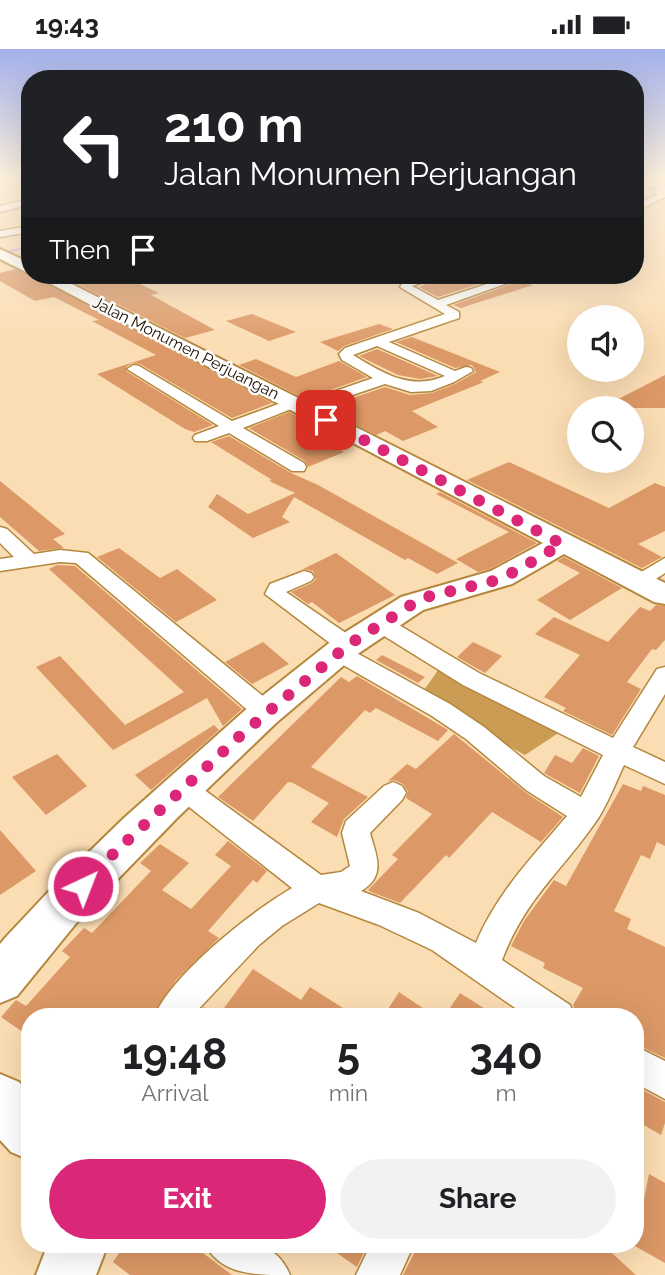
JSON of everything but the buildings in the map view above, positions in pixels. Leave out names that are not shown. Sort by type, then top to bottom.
[{"type":"street","points":[[3,255],[21,264]]},
{"type":"street","name":"Jalan Monumen Perjuangan","points":[[60,284],[665,595]]},
{"type":"street","points":[[377,341],[461,373],[420,388],[372,372],[347,357],[346,354],[377,341],[455,315],[406,287],[408,284]]},
{"type":"street","points":[[438,304],[496,284]]},
{"type":"street","points":[[134,369],[298,467]]},
{"type":"street","points":[[298,405],[323,396],[332,387],[372,372]]},
{"type":"street","points":[[201,438],[387,378]]},
{"type":"street","points":[[0,533],[29,560]]},
{"type":"street","points":[[0,980],[19,955],[116,851],[266,712],[344,649],[422,598],[493,581],[562,544]]},
{"type":"street","points":[[0,565],[67,555],[81,557],[266,712]]},
{"type":"street","points":[[638,582],[665,564]]},
{"type":"street","points":[[304,577],[277,588],[275,594],[344,649],[475,733],[535,783],[586,814]]},
{"type":"street","points":[[381,624],[471,679],[665,774]]},
{"type":"street","points":[[483,966],[498,929],[520,892],[586,814],[618,751],[665,675]]},
{"type":"street","points":[[183,788],[316,889],[373,907],[458,949],[533,1008]]},
{"type":"street","points":[[177,1008],[248,935],[271,916],[316,889],[353,882],[364,867],[356,829],[393,793]]},
{"type":"street","points":[[644,1068],[665,1080]]},
{"type":"street","points":[[0,1101],[21,1123]]},
{"type":"street","points":[[66,1275],[75,1253]]},
{"type":"street","points":[[238,1253],[269,1275]]},
{"type":"street","points":[[377,1275],[389,1253]]},
{"type":"shaded area","points":[[441,666],[566,728],[525,755],[419,697]]},
{"type":"waterway","points":[[0,254],[21,248]]},
{"type":"route","points":[[83,886],[116,851],[242,734],[348,645],[422,598],[493,581],[562,544],[326,420]]}]
